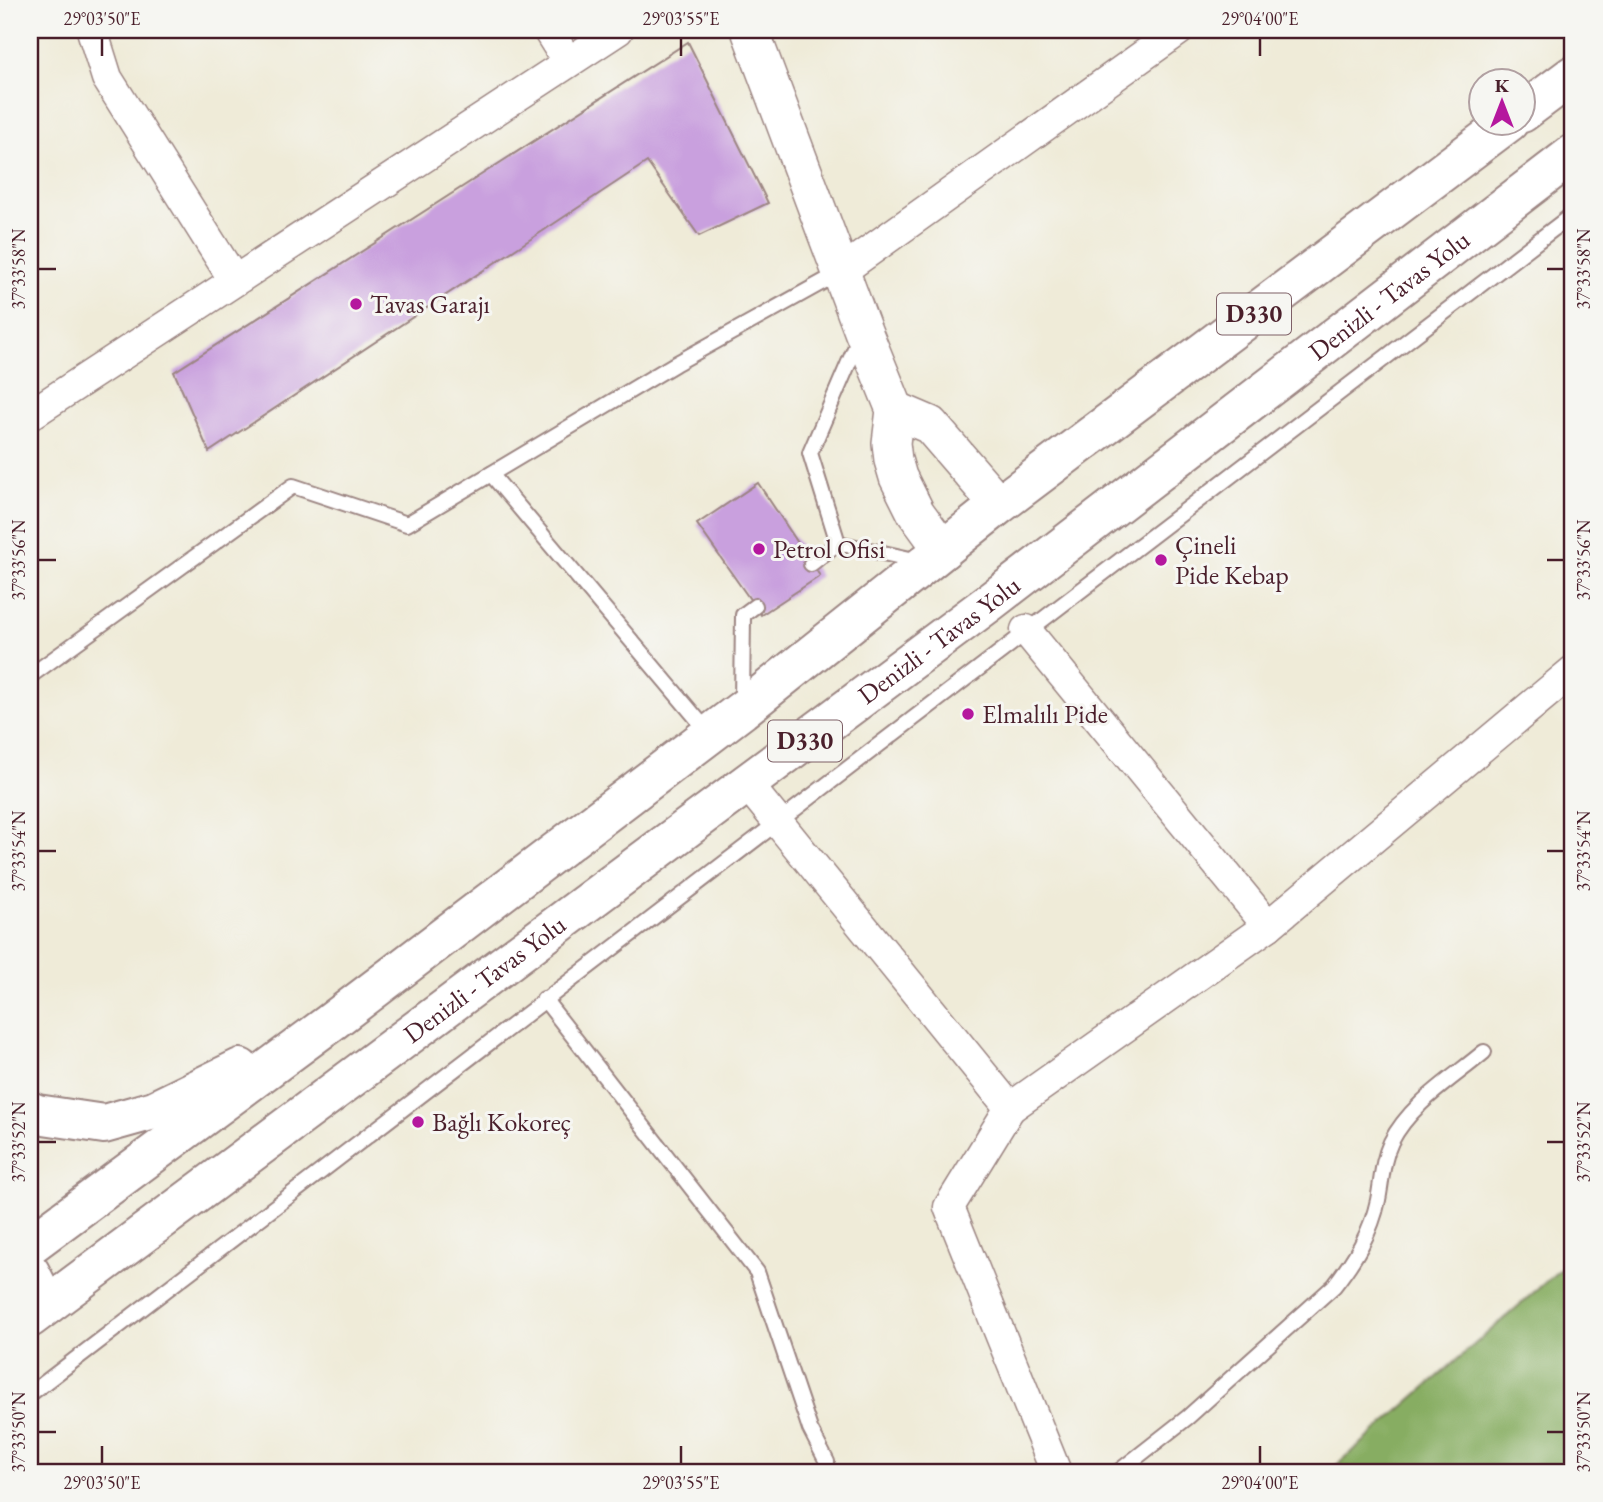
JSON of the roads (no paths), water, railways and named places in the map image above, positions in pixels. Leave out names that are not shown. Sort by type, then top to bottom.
[{"type":"highway","points":[[1536,103],[1573,75]]},
{"type":"highway","name":"D330","points":[[30,1245],[330,1023],[742,710],[999,505],[1490,136]]},
{"type":"highway","name":"Denizli - Tavas Yolu","points":[[35,1298],[747,784],[1573,154]]},
{"type":"highway","points":[[30,1111],[104,1124],[154,1110],[330,1023]]},
{"type":"street","points":[[548,30],[568,62]]},
{"type":"street","points":[[30,415],[618,30]]},
{"type":"street","points":[[750,30],[895,410],[892,460],[935,556]]},
{"type":"street","points":[[841,272],[1179,30]]},
{"type":"street","points":[[101,33],[107,78],[234,279]]},
{"type":"street","points":[[895,410],[930,425],[999,505]]},
{"type":"street","points":[[1026,630],[1268,926]]},
{"type":"street","points":[[1056,1472],[949,1207],[1010,1108],[1268,926],[1573,671]]},
{"type":"street","points":[[747,784],[1010,1108]]},
{"type":"lane","points":[[30,1394],[1573,214]]},
{"type":"lane","points":[[30,676],[293,486],[407,524],[675,364],[841,272]]},
{"type":"lane","points":[[838,543],[810,453],[863,331]]},
{"type":"lane","points":[[491,474],[710,734]]},
{"type":"lane","points":[[811,564],[838,543],[935,556]]},
{"type":"lane","points":[[742,710],[743,615],[755,606]]},
{"type":"lane","points":[[544,999],[757,1272],[810,1429],[827,1462]]},
{"type":"lane","points":[[1118,1472],[1188,1417],[1334,1286],[1364,1243],[1373,1220],[1385,1157],[1401,1125],[1413,1111],[1484,1052]]},
{"type":"place","name":"Tavas Garajı","points":[[356,304]]},
{"type":"place","name":"Petrol Ofisi","points":[[759,549]]},
{"type":"place","name":"Çineli Pide Kebap","points":[[1161,560]]},
{"type":"place","name":"Elmalılı Pide","points":[[968,714]]},
{"type":"place","name":"Bağlı Kokoreç","points":[[418,1122]]}]
